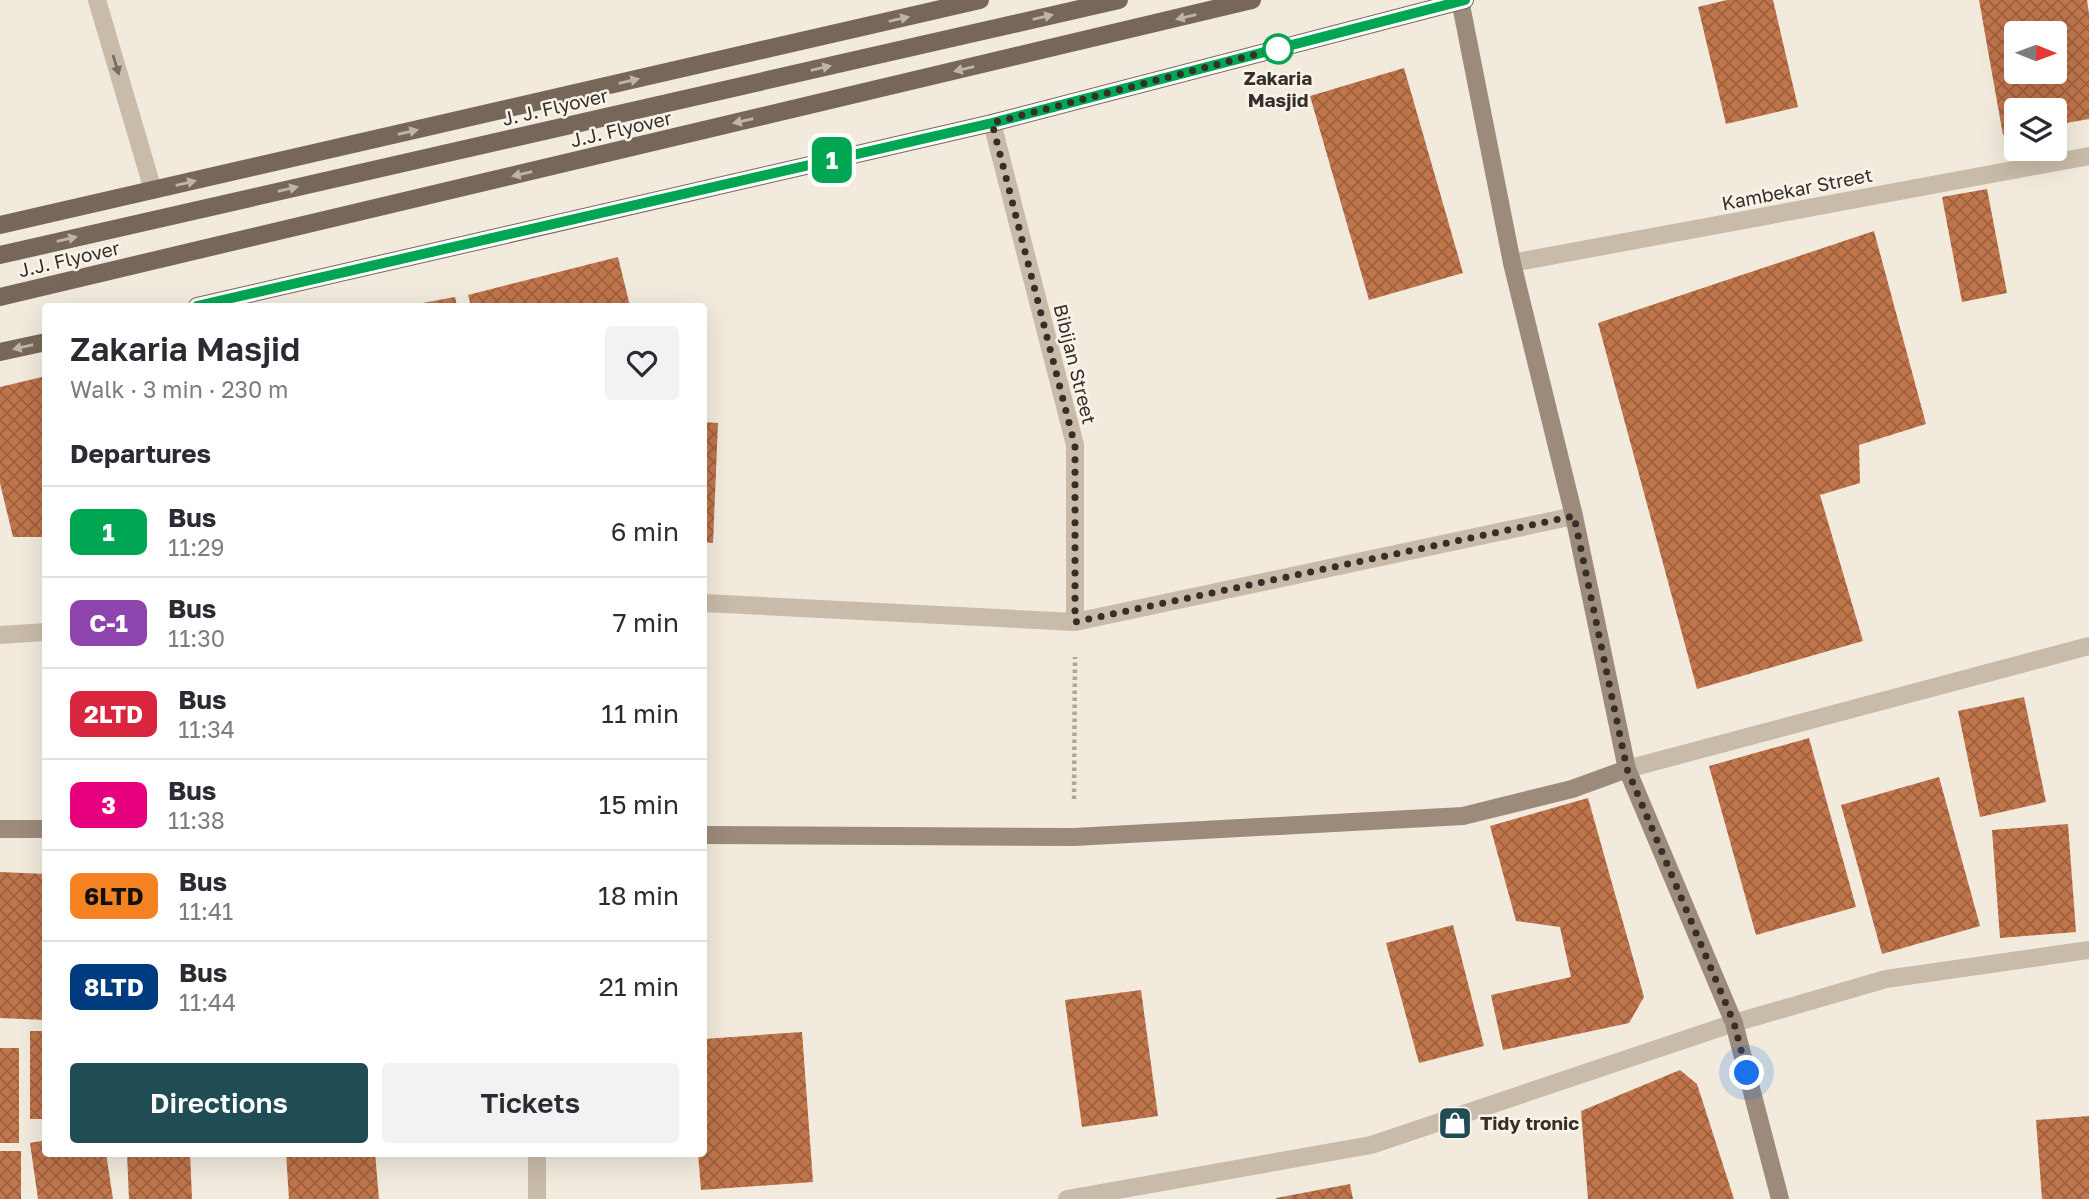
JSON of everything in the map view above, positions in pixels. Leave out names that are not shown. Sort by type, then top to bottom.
[{"type":"main road","points":[[0,225],[942,4],[980,0]]},
{"type":"main road","name":"J. J. Flyover","points":[[0,254],[1119,0]]},
{"type":"main road","name":"J.J. Flyover","points":[[0,297],[1252,0]]},
{"type":"main road","points":[[210,303],[992,123],[1462,1]]},
{"type":"main road","points":[[0,352],[42,342]]},
{"type":"street","points":[[97,0],[153,190]]},
{"type":"street","points":[[1462,1],[1512,263],[1574,516],[1627,769],[1734,1023],[1780,1199]]},
{"type":"street","name":"Bibijan Street","points":[[992,123],[1075,446],[1075,622]]},
{"type":"street","name":"Kambekar Street","points":[[1512,263],[2089,156]]},
{"type":"street","points":[[707,603],[1075,622],[1574,516]]},
{"type":"street","points":[[0,635],[42,632]]},
{"type":"street","points":[[707,835],[1074,837],[1463,816],[1572,789],[1627,769],[2089,646]]},
{"type":"street","points":[[0,829],[42,829]]},
{"type":"street","points":[[1068,1199],[1371,1145],[1734,1023],[1886,979],[2089,950]]},
{"type":"street","points":[[537,1157],[537,1199]]},
{"type":"path","points":[[1074,837],[1075,622]]},
{"type":"building","points":[[1727,0],[1773,0],[1798,107],[1726,124],[1698,7]]},
{"type":"building","points":[[1979,0],[2087,0],[2089,119],[2067,123],[2067,98],[2004,98],[2004,135]]},
{"type":"building","points":[[1404,68],[1463,273],[1369,300],[1310,96]]},
{"type":"building","points":[[1987,189],[2007,293],[1962,302],[1942,197]]},
{"type":"building","points":[[1874,231],[1926,424],[1859,445],[1860,483],[1820,495],[1863,641],[1697,689],[1598,323]]},
{"type":"building","points":[[618,257],[629,303],[470,303],[468,295]]},
{"type":"building","points":[[455,297],[456,303],[423,303]]},
{"type":"building","points":[[42,377],[42,537],[13,537],[0,483],[0,387]]},
{"type":"building","points":[[707,422],[718,423],[713,543],[707,542]]},
{"type":"building","points":[[2024,697],[2046,802],[1980,817],[1958,711]]},
{"type":"building","points":[[1809,738],[1856,907],[1756,935],[1709,766]]},
{"type":"building","points":[[1939,777],[1980,926],[1882,954],[1841,805]]},
{"type":"building","points":[[1588,798],[1644,997],[1629,1023],[1503,1050],[1491,995],[1571,977],[1560,927],[1516,921],[1490,826]]},
{"type":"building","points":[[2068,824],[2076,932],[2000,938],[1992,830]]},
{"type":"building","points":[[0,872],[42,874],[42,1020],[0,1018]]},
{"type":"building","points":[[1453,925],[1484,1046],[1419,1063],[1386,943]]},
{"type":"building","points":[[1141,990],[1158,1116],[1082,1127],[1065,1000]]},
{"type":"building","points":[[30,1031],[42,1031],[42,1119],[30,1119]]},
{"type":"building","points":[[802,1032],[813,1182],[701,1190],[698,1157],[707,1157],[707,1039]]},
{"type":"building","points":[[0,1048],[19,1048],[19,1143],[0,1143]]},
{"type":"building","points":[[1680,1070],[1697,1084],[1734,1199],[1588,1199],[1581,1111]]},
{"type":"building","points":[[2089,1116],[2089,1199],[2042,1199],[2036,1120]]},
{"type":"building","points":[[42,1141],[42,1157],[107,1157],[113,1199],[38,1199],[30,1143]]},
{"type":"building","points":[[0,1151],[21,1151],[21,1199],[0,1199]]},
{"type":"building","points":[[127,1157],[190,1157],[192,1199],[129,1199]]},
{"type":"building","points":[[286,1157],[375,1157],[379,1199],[289,1199]]},
{"type":"building","points":[[1350,1184],[1353,1199],[1276,1199],[1276,1198]]},
{"type":"bus line","name":"1","points":[[210,303],[992,123],[1465,0]]},
{"type":"place","name":"Zakaria Masjid","points":[[1278,49]]},
{"type":"place","name":"Tidy tronic","points":[[1455,1123]]},
{"type":"route","points":[[1278,49],[1284,47],[992,123],[1075,446],[1075,622],[1574,516],[1627,769],[1734,1023],[1747,1073]]}]
